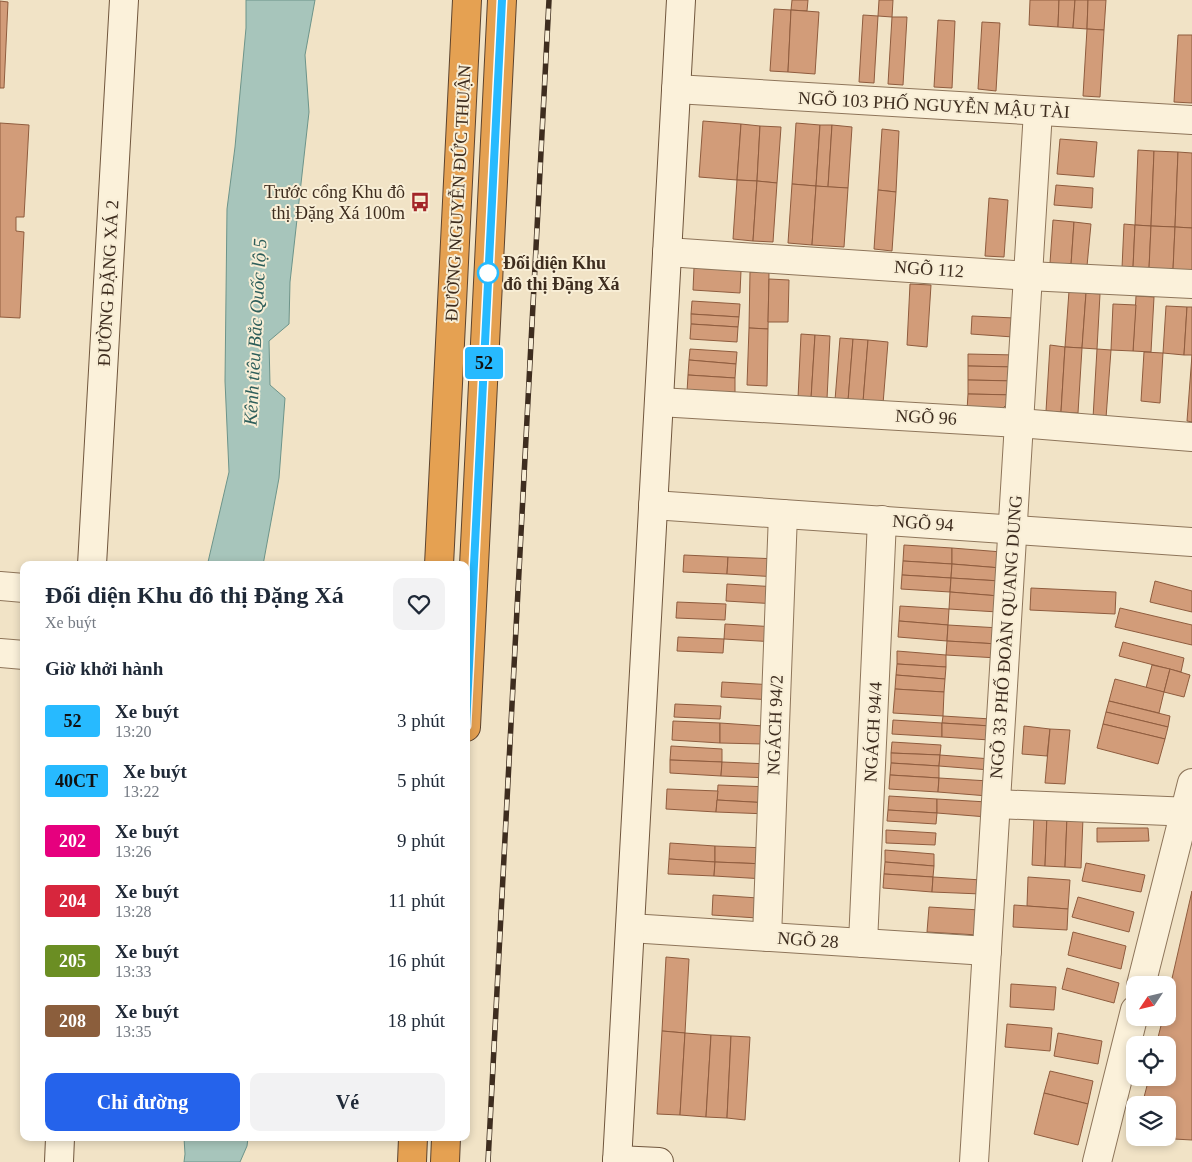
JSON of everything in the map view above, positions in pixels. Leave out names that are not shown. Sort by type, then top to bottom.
[{"type":"highway","name":"ĐƯỜNG NGUYỄN ĐỨC THUẬN","points":[[439,561],[467,0]]},
{"type":"highway","name":"ĐƯỜNG NGUYỄN ĐỨC THUẬN","points":[[470,598],[502,0]]},
{"type":"highway","points":[[412,1162],[413,1141]]},
{"type":"highway","points":[[445,1162],[446,1141]]},
{"type":"street","name":"ĐƯỜNG ĐẶNG XÁ 2","points":[[92,561],[124,0]]},
{"type":"street","points":[[659,1162],[617,1161],[681,0]]},
{"type":"street","name":"NGÕ 103 PHỐ NGUYỄN MẬU TÀI","points":[[676,89],[1192,120]]},
{"type":"street","name":"NGÕ 33 PHỐ ĐOÀN QUANG DUNG","points":[[974,1162],[1038,111]]},
{"type":"street","name":"NGÕ 112","points":[[667,252],[1028,276],[1192,284]]},
{"type":"street","name":"NGÕ 96","points":[[659,402],[1019,423],[1192,437]]},
{"type":"street","name":"NGÕ 94","points":[[653,505],[1192,542]]},
{"type":"street","name":"NGÁCH 94/2","points":[[767,937],[783,514]]},
{"type":"street","name":"NGÁCH 94/4","points":[[863,943],[882,520]]},
{"type":"street","points":[[0,586],[20,588]]},
{"type":"street","points":[[0,653],[20,655]]},
{"type":"street","points":[[1143,976],[1188,812],[1192,783]]},
{"type":"street","points":[[996,804],[1188,812]]},
{"type":"street","name":"NGÕ 28","points":[[630,928],[987,951]]},
{"type":"street","points":[[1097,1162],[1131,1026]]},
{"type":"street","points":[[59,1162],[60,1141]]},
{"type":"water","name":"Kênh tiêu Bắc Quốc lộ 5","points":[[246,0],[315,0],[305,55],[309,112],[290,282],[289,324],[269,341],[270,385],[285,398],[279,478],[264,561],[208,561],[229,472],[225,381],[227,209],[246,28]]},
{"type":"water","points":[[184,1141],[248,1141],[240,1162],[184,1162]]},
{"type":"building","points":[[792,0],[808,0],[807,11],[791,10]]},
{"type":"building","points":[[879,0],[893,0],[892,17],[878,16]]},
{"type":"building","points":[[1030,0],[1059,0],[1058,27],[1029,25]]},
{"type":"building","points":[[1059,0],[1075,0],[1073,28],[1058,27]]},
{"type":"building","points":[[1075,0],[1088,0],[1087,29],[1073,28]]},
{"type":"building","points":[[1088,0],[1106,0],[1104,30],[1087,29]]},
{"type":"building","points":[[0,1],[8,2],[4,88],[0,88]]},
{"type":"building","points":[[774,9],[791,10],[788,72],[770,71]]},
{"type":"building","points":[[791,10],[819,12],[815,74],[788,72]]},
{"type":"building","points":[[863,15],[878,16],[874,83],[859,82]]},
{"type":"building","points":[[892,17],[907,17],[903,85],[888,84]]},
{"type":"building","points":[[938,20],[955,21],[952,88],[934,87]]},
{"type":"building","points":[[982,22],[1000,23],[996,91],[978,89]]},
{"type":"building","points":[[1087,29],[1104,30],[1100,97],[1083,96]]},
{"type":"building","points":[[1178,35],[1192,35],[1192,103],[1174,102]]},
{"type":"building","points":[[703,121],[741,124],[737,180],[699,177]]},
{"type":"building","points":[[0,123],[29,125],[24,217],[16,217],[16,231],[24,232],[20,318],[0,317]]},
{"type":"building","points":[[796,123],[820,125],[816,186],[792,184]]},
{"type":"building","points":[[741,124],[760,126],[757,181],[737,180]]},
{"type":"building","points":[[820,125],[832,125],[828,187],[816,186]]},
{"type":"building","points":[[832,125],[852,127],[848,188],[828,187]]},
{"type":"building","points":[[760,126],[781,127],[777,183],[757,181]]},
{"type":"building","points":[[882,129],[899,131],[896,192],[878,190]]},
{"type":"building","points":[[1060,139],[1097,142],[1094,177],[1057,174]]},
{"type":"building","points":[[1138,150],[1154,151],[1151,226],[1135,225]]},
{"type":"building","points":[[1154,151],[1178,152],[1175,227],[1151,226]]},
{"type":"building","points":[[1178,152],[1192,153],[1192,228],[1175,227]]},
{"type":"building","points":[[737,180],[757,181],[753,241],[733,239]]},
{"type":"building","points":[[757,181],[777,183],[773,242],[753,241]]},
{"type":"building","points":[[792,184],[816,186],[812,245],[788,243]]},
{"type":"building","points":[[1056,185],[1093,188],[1092,208],[1054,205]]},
{"type":"building","points":[[816,186],[848,188],[844,247],[812,245]]},
{"type":"building","points":[[878,190],[896,192],[892,251],[874,249]]},
{"type":"building","points":[[989,198],[1008,200],[1004,257],[985,256]]},
{"type":"building","points":[[1053,220],[1074,222],[1071,265],[1050,263]]},
{"type":"building","points":[[1074,222],[1091,224],[1087,266],[1071,265]]},
{"type":"building","points":[[1124,224],[1135,225],[1133,268],[1122,268]]},
{"type":"building","points":[[1135,225],[1151,226],[1149,269],[1133,268]]},
{"type":"building","points":[[1151,226],[1175,227],[1173,270],[1149,269]]},
{"type":"building","points":[[1175,227],[1192,228],[1192,271],[1173,270]]},
{"type":"building","points":[[694,268],[741,271],[740,293],[693,290]]},
{"type":"building","points":[[750,272],[769,272],[768,329],[749,328]]},
{"type":"building","points":[[769,279],[789,280],[788,322],[768,322]]},
{"type":"building","points":[[910,284],[931,285],[927,347],[907,345]]},
{"type":"building","points":[[1069,291],[1086,293],[1082,348],[1065,347]]},
{"type":"building","points":[[1086,293],[1100,294],[1097,349],[1082,348]]},
{"type":"building","points":[[1136,296],[1154,297],[1151,352],[1133,351]]},
{"type":"building","points":[[692,301],[740,304],[739,317],[691,314]]},
{"type":"building","points":[[1113,304],[1136,305],[1133,351],[1111,350]]},
{"type":"building","points":[[1166,306],[1187,307],[1184,355],[1163,353]]},
{"type":"building","points":[[1187,307],[1192,307],[1192,355],[1184,355]]},
{"type":"building","points":[[691,314],[739,317],[738,327],[691,324]]},
{"type":"building","points":[[972,316],[1014,318],[1013,337],[971,334]]},
{"type":"building","points":[[691,324],[738,327],[737,342],[690,339]]},
{"type":"building","points":[[749,328],[768,329],[767,386],[747,385]]},
{"type":"building","points":[[801,334],[815,335],[811,399],[798,398]]},
{"type":"building","points":[[815,335],[830,336],[827,399],[811,399]]},
{"type":"building","points":[[840,338],[853,339],[848,401],[835,400]]},
{"type":"building","points":[[853,339],[868,340],[863,402],[848,401]]},
{"type":"building","points":[[868,340],[888,342],[883,404],[863,402]]},
{"type":"building","points":[[1050,345],[1065,347],[1061,412],[1046,411]]},
{"type":"building","points":[[1065,347],[1082,348],[1078,413],[1061,412]]},
{"type":"building","points":[[690,349],[737,352],[736,364],[689,360]]},
{"type":"building","points":[[1097,349],[1111,350],[1106,418],[1093,418]]},
{"type":"building","points":[[1144,352],[1163,353],[1160,403],[1141,401]]},
{"type":"building","points":[[968,354],[1016,355],[1016,367],[968,366]]},
{"type":"building","points":[[1192,355],[1192,422],[1187,421]]},
{"type":"building","points":[[689,360],[736,364],[735,378],[688,375]]},
{"type":"building","points":[[968,366],[1016,367],[1016,381],[968,380]]},
{"type":"building","points":[[688,375],[735,378],[735,395],[687,392]]},
{"type":"building","points":[[968,380],[1016,381],[1016,395],[968,394]]},
{"type":"building","points":[[968,394],[1016,395],[1000,411],[967,410]]},
{"type":"building","points":[[904,545],[952,548],[952,564],[903,561]]},
{"type":"building","points":[[952,548],[1002,552],[1001,568],[952,564]]},
{"type":"building","points":[[684,555],[728,557],[727,574],[683,572]]},
{"type":"building","points":[[728,557],[779,559],[778,577],[727,574]]},
{"type":"building","points":[[903,561],[952,564],[951,578],[902,575]]},
{"type":"building","points":[[952,564],[1001,568],[1000,581],[951,578]]},
{"type":"building","points":[[902,575],[951,578],[950,592],[901,589]]},
{"type":"building","points":[[951,578],[1000,581],[999,596],[950,592]]},
{"type":"building","points":[[1155,581],[1192,591],[1192,612],[1150,602]]},
{"type":"building","points":[[727,584],[778,587],[777,604],[726,601]]},
{"type":"building","points":[[1031,588],[1116,592],[1115,614],[1030,610]]},
{"type":"building","points":[[950,592],[999,596],[998,612],[949,609]]},
{"type":"building","points":[[677,602],[726,604],[725,620],[676,618]]},
{"type":"building","points":[[900,606],[949,609],[948,625],[899,621]]},
{"type":"building","points":[[1120,608],[1192,625],[1192,645],[1115,627]]},
{"type":"building","points":[[899,621],[948,625],[947,641],[898,637]]},
{"type":"building","points":[[725,624],[776,627],[776,642],[724,639]]},
{"type":"building","points":[[948,625],[1000,628],[998,644],[947,641]]},
{"type":"building","points":[[678,637],[724,639],[723,653],[677,651]]},
{"type":"building","points":[[947,641],[998,644],[998,658],[946,655]]},
{"type":"building","points":[[1123,642],[1184,658],[1181,672],[1119,656]]},
{"type":"building","points":[[897,651],[946,655],[946,667],[897,664]]},
{"type":"building","points":[[897,664],[946,667],[945,679],[896,675]]},
{"type":"building","points":[[1152,665],[1170,669],[1164,692],[1146,688]]},
{"type":"building","points":[[1170,669],[1190,675],[1184,697],[1164,692]]},
{"type":"building","points":[[896,675],[945,679],[944,692],[895,689]]},
{"type":"building","points":[[1115,679],[1164,692],[1159,713],[1109,701]]},
{"type":"building","points":[[722,682],[774,685],[773,700],[721,697]]},
{"type":"building","points":[[895,689],[944,692],[943,716],[893,713]]},
{"type":"building","points":[[1109,701],[1170,716],[1168,727],[1106,712]]},
{"type":"building","points":[[675,704],[721,706],[720,719],[674,717]]},
{"type":"building","points":[[1106,712],[1168,727],[1165,739],[1103,724]]},
{"type":"building","points":[[943,716],[991,719],[991,726],[942,723]]},
{"type":"building","points":[[893,720],[942,723],[942,737],[892,734]]},
{"type":"building","points":[[673,721],[720,723],[720,743],[672,740]]},
{"type":"building","points":[[720,723],[764,726],[763,744],[720,743]]},
{"type":"building","points":[[942,723],[991,726],[990,740],[942,737]]},
{"type":"building","points":[[1103,724],[1165,739],[1158,764],[1097,748]]},
{"type":"building","points":[[1024,726],[1050,729],[1047,756],[1022,754]]},
{"type":"building","points":[[1050,729],[1070,730],[1065,784],[1045,783]]},
{"type":"building","points":[[892,742],[941,745],[940,755],[891,753]]},
{"type":"building","points":[[671,746],[722,749],[722,762],[670,760]]},
{"type":"building","points":[[891,753],[940,755],[939,766],[891,763]]},
{"type":"building","points":[[940,755],[991,759],[990,770],[939,766]]},
{"type":"building","points":[[670,760],[722,762],[721,776],[670,773]]},
{"type":"building","points":[[722,762],[770,764],[770,778],[721,776]]},
{"type":"building","points":[[891,763],[939,766],[939,778],[890,775]]},
{"type":"building","points":[[890,775],[939,778],[938,792],[889,789]]},
{"type":"building","points":[[939,778],[989,781],[988,796],[938,792]]},
{"type":"building","points":[[718,785],[770,787],[769,803],[717,800]]},
{"type":"building","points":[[667,789],[718,791],[716,812],[666,809]]},
{"type":"building","points":[[889,796],[937,799],[937,813],[888,810]]},
{"type":"building","points":[[937,799],[987,802],[987,817],[937,813]]},
{"type":"building","points":[[717,800],[769,803],[768,814],[716,812]]},
{"type":"building","points":[[888,810],[937,813],[936,824],[887,821]]},
{"type":"building","points":[[1034,815],[1047,816],[1045,866],[1032,865]]},
{"type":"building","points":[[1047,816],[1067,817],[1065,867],[1045,866]]},
{"type":"building","points":[[1067,817],[1083,818],[1081,868],[1065,867]]},
{"type":"building","points":[[1097,828],[1148,828],[1149,841],[1097,842]]},
{"type":"building","points":[[886,830],[936,833],[935,845],[886,843]]},
{"type":"building","points":[[670,843],[715,846],[715,862],[669,859]]},
{"type":"building","points":[[715,846],[767,848],[766,864],[715,862]]},
{"type":"building","points":[[885,850],[934,854],[934,866],[885,862]]},
{"type":"building","points":[[669,859],[715,862],[714,876],[668,874]]},
{"type":"building","points":[[715,862],[766,864],[765,879],[714,876]]},
{"type":"building","points":[[885,862],[934,866],[933,877],[884,874]]},
{"type":"building","points":[[1086,863],[1145,875],[1141,892],[1082,881]]},
{"type":"building","points":[[884,874],[933,877],[932,892],[883,888]]},
{"type":"building","points":[[933,877],[982,880],[981,894],[932,892]]},
{"type":"building","points":[[1028,877],[1070,880],[1068,909],[1027,906]]},
{"type":"building","points":[[1192,891],[1192,1140],[1176,1139],[1176,1096],[1144,1096],[1147,1086],[1176,1086],[1176,1036],[1158,1036],[1161,1026],[1176,1026],[1176,976],[1173,976]]},
{"type":"building","points":[[713,895],[758,898],[757,918],[712,915]]},
{"type":"building","points":[[1078,897],[1134,912],[1129,932],[1072,917]]},
{"type":"building","points":[[1014,905],[1068,909],[1067,930],[1013,927]]},
{"type":"building","points":[[929,907],[980,910],[978,935],[927,932]]},
{"type":"building","points":[[1073,932],[1126,946],[1121,969],[1068,955]]},
{"type":"building","points":[[666,957],[689,959],[685,1033],[662,1031]]},
{"type":"building","points":[[1067,968],[1119,983],[1114,1003],[1062,989]]},
{"type":"building","points":[[1011,984],[1056,987],[1054,1010],[1010,1007]]},
{"type":"building","points":[[1007,1024],[1052,1028],[1050,1051],[1005,1047]]},
{"type":"building","points":[[662,1031],[685,1033],[680,1115],[657,1114]]},
{"type":"building","points":[[685,1033],[711,1035],[706,1117],[680,1115]]},
{"type":"building","points":[[1058,1033],[1102,1041],[1098,1064],[1054,1056]]},
{"type":"building","points":[[711,1035],[731,1036],[727,1118],[706,1117]]},
{"type":"building","points":[[731,1036],[750,1037],[745,1120],[727,1118]]},
{"type":"building","points":[[1050,1071],[1093,1081],[1088,1104],[1044,1093]]},
{"type":"building","points":[[1044,1093],[1088,1104],[1078,1145],[1034,1134]]},
{"type":"railway","points":[[488,1162],[549,0]]},
{"type":"bus line","name":"52","points":[[470,645],[502,0]]},
{"type":"place","name":"Trước cổng Khu đô thị Đặng Xá 100m","points":[[420,202]]},
{"type":"place","name":"Đối diện Khu đô thị Đặng Xá","points":[[488,273]]}]
